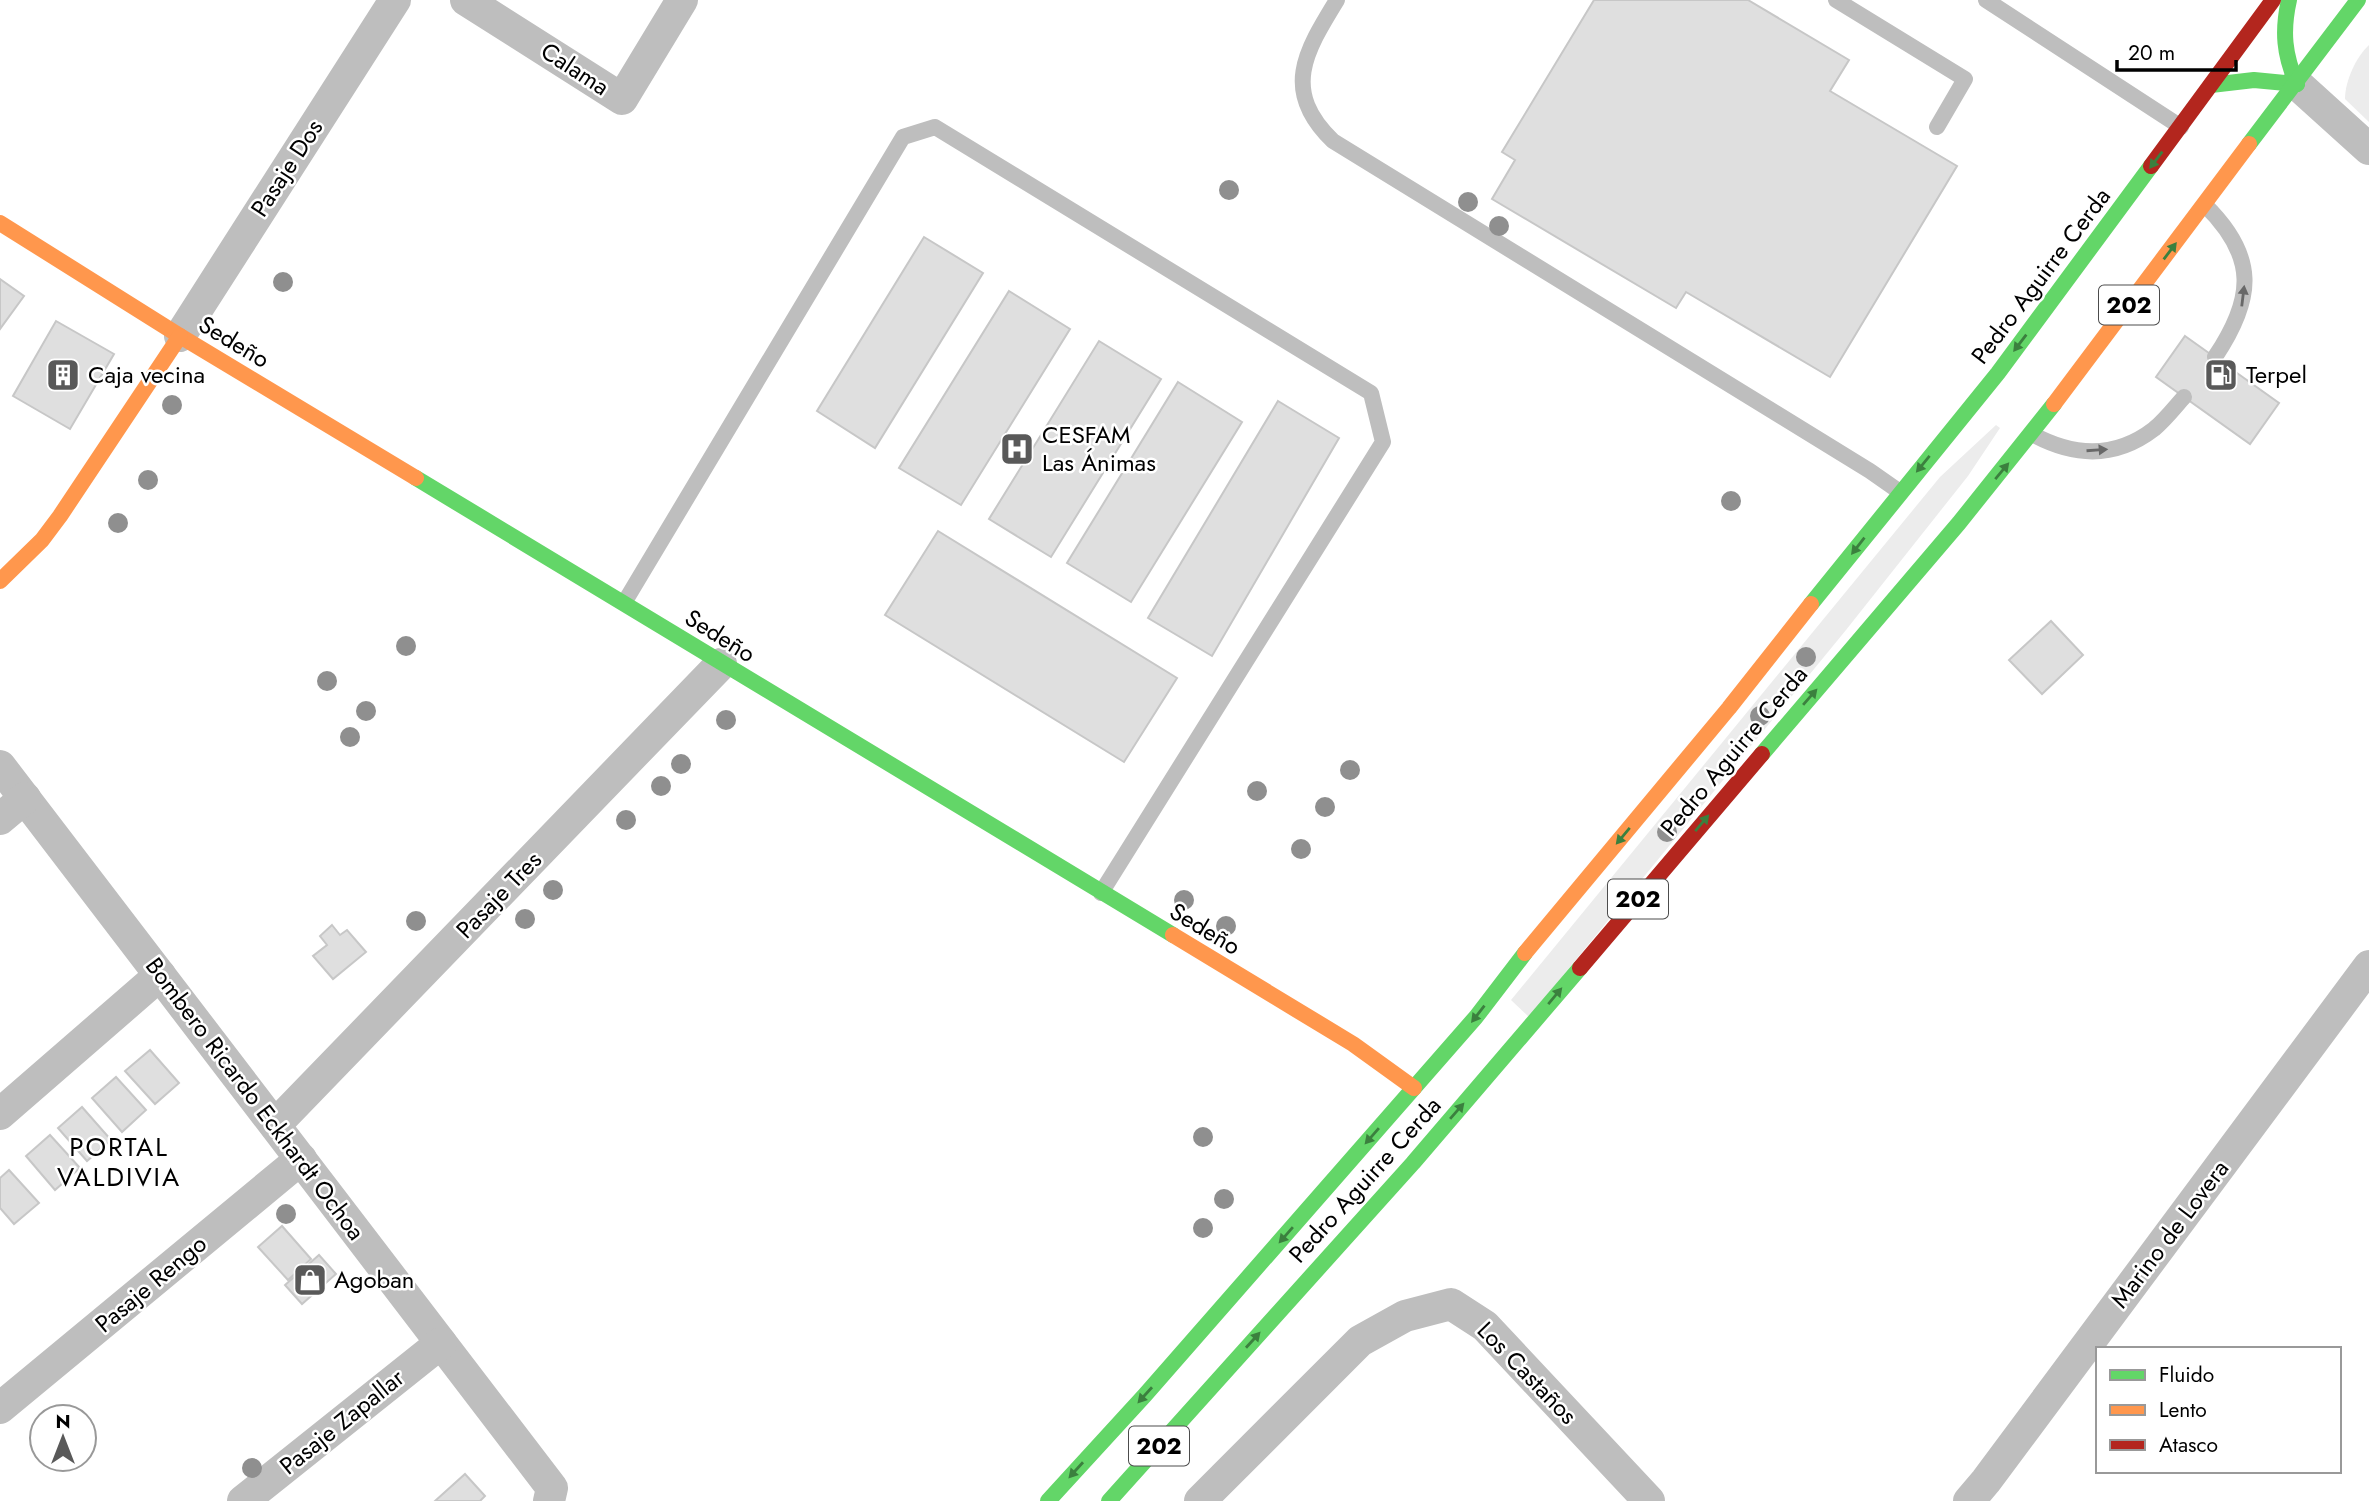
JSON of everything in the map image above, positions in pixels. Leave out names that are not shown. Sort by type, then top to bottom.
[{"type":"main road","name":"Pedro Aguirre Cerda","points":[[1048,1501],[1145,1395],[1476,1017],[1506,977],[1729,708],[1998,373],[2273,0]]},
{"type":"main road","points":[[2289,0],[2283,32],[2284,50],[2297,84]]},
{"type":"main road","name":"Pedro Aguirre Cerda","points":[[1109,1501],[1413,1163],[2032,434],[2354,5]]},
{"type":"main road","points":[[2211,85],[2256,79],[2297,84]]},
{"type":"main road","name":"Sedeño","points":[[0,223],[180,337],[1353,1044],[1414,1088]]},
{"type":"main road","points":[[0,581],[42,540],[60,516],[180,337]]},
{"type":"main road","points":[[1455,1087],[1473,1083],[1489,1074]]},
{"type":"main road","points":[[1420,1105],[1414,1088],[1435,1090]]},
{"type":"main road","points":[[1413,1163],[1421,1132]]},
{"type":"street","name":"Pasaje Dos","points":[[180,337],[395,0]]},
{"type":"street","name":"Calama","points":[[466,0],[622,99],[682,0]]},
{"type":"street","points":[[2297,84],[2369,149]]},
{"type":"street","name":"Pasaje Tres","points":[[275,1125],[721,664]]},
{"type":"street","name":"Bombero Ricardo Eckhardt Ochoa","points":[[0,766],[552,1488],[549,1501]]},
{"type":"street","points":[[0,819],[24,798]]},
{"type":"street","name":"Marino de Lovera","points":[[1969,1501],[2369,966]]},
{"type":"street","points":[[0,1114],[160,975]]},
{"type":"street","name":"Pasaje Rengo","points":[[0,1408],[301,1159]]},
{"type":"street","name":"Los Castaños","points":[[1200,1501],[1360,1341],[1405,1316],[1451,1304],[1485,1326],[1649,1501]]},
{"type":"street","name":"Pasaje Zapallar","points":[[243,1501],[441,1343]]},
{"type":"lane","points":[[1337,0],[1313,39],[1305,57],[1302,76],[1303,95],[1309,112],[1333,141],[1859,464],[1900,492]]},
{"type":"lane","points":[[1836,0],[1965,79],[1937,127]]},
{"type":"lane","points":[[1986,0],[2181,127]]},
{"type":"lane","points":[[2354,5],[2369,12]]},
{"type":"lane","points":[[624,603],[903,137],[935,127],[1371,393],[1383,442],[1101,893]]},
{"type":"lane","points":[[2205,204],[2222,221],[2235,240],[2245,285],[2242,307],[2234,328],[2215,358]]},
{"type":"lane","points":[[2032,434],[2052,445],[2073,451],[2095,452],[2117,448],[2138,440],[2156,427],[2184,397]]},
{"type":"shaded area","points":[[2369,45],[2369,122],[2345,99],[2352,70]]},
{"type":"shaded area","points":[[1996,425],[2000,428],[1968,476],[1846,630],[1529,1017],[1511,1000],[1940,477]]},
{"type":"building","points":[[1594,0],[1748,0],[1849,60],[1830,91],[1957,166],[1830,377],[1686,292],[1676,308],[1492,199],[1515,160],[1502,152]]},
{"type":"building","points":[[924,237],[983,273],[875,448],[817,411]]},
{"type":"building","points":[[0,279],[24,296],[0,329]]},
{"type":"building","points":[[1009,291],[1070,329],[961,505],[899,468]]},
{"type":"building","name":"Caja vecina","points":[[56,321],[114,354],[70,429],[13,396]]},
{"type":"building","points":[[2185,336],[2279,403],[2250,444],[2156,377]]},
{"type":"building","points":[[1099,341],[1161,379],[1051,557],[989,519]]},
{"type":"building","points":[[1178,382],[1242,422],[1131,602],[1067,563]]},
{"type":"building","points":[[1278,401],[1339,438],[1212,656],[1148,618]]},
{"type":"building","points":[[938,531],[1177,678],[1124,762],[885,615]]},
{"type":"building","points":[[2051,621],[2083,655],[2042,694],[2009,660]]},
{"type":"building","points":[[332,925],[340,935],[347,930],[366,952],[333,979],[313,956],[327,945],[320,936]]},
{"type":"building","points":[[150,1050],[179,1083],[155,1104],[125,1071]]},
{"type":"building","points":[[116,1077],[146,1110],[122,1132],[92,1098]]},
{"type":"building","points":[[82,1107],[111,1140],[87,1161],[58,1128]]},
{"type":"building","points":[[50,1135],[80,1168],[55,1190],[26,1156]]},
{"type":"building","points":[[9,1170],[39,1203],[14,1224],[0,1208],[0,1178]]},
{"type":"building","points":[[282,1226],[311,1259],[288,1280],[258,1247]]},
{"type":"building","name":"Agoban","points":[[319,1255],[336,1274],[302,1304],[285,1285]]},
{"type":"building","points":[[465,1474],[485,1496],[480,1501],[435,1501]]},
{"type":"traffic: fast","points":[[2289,0],[2285,22],[2286,43],[2289,63],[2297,84]]},
{"type":"traffic: fast","points":[[2249,144],[2358,0]]},
{"type":"traffic: fast","points":[[2211,85],[2254,80],[2297,84]]},
{"type":"traffic: fast","points":[[1811,604],[1998,373],[2151,166]]},
{"type":"traffic: fast","points":[[1762,754],[1959,523],[2054,404]]},
{"type":"traffic: fast","points":[[416,478],[1173,935]]},
{"type":"traffic: fast","points":[[1048,1501],[1145,1395],[1476,1017],[1525,953]]},
{"type":"traffic: fast","points":[[1109,1501],[1413,1163],[1580,968]]},
{"type":"traffic: slow","points":[[2054,404],[2249,144]]},
{"type":"traffic: slow","points":[[0,223],[180,336],[416,478]]},
{"type":"traffic: slow","points":[[0,581],[42,540],[60,516],[180,336]]},
{"type":"traffic: slow","points":[[1525,953],[1729,708],[1811,604]]},
{"type":"traffic: slow","points":[[1173,935],[1353,1044],[1414,1088]]},
{"type":"traffic: jam","points":[[2151,166],[2273,0]]},
{"type":"traffic: jam","points":[[1580,968],[1762,754]]},
{"type":"place","name":"Caja vecina","points":[[63,375]]},
{"type":"place","name":"Terpel","points":[[2221,375]]},
{"type":"place","name":"CESFAM Las Ánimas","points":[[1017,449]]},
{"type":"place","name":"Agoban","points":[[310,1280]]},
{"type":"district","name":"PORTAL VALDIVIA","points":[[119,1162]]}]
